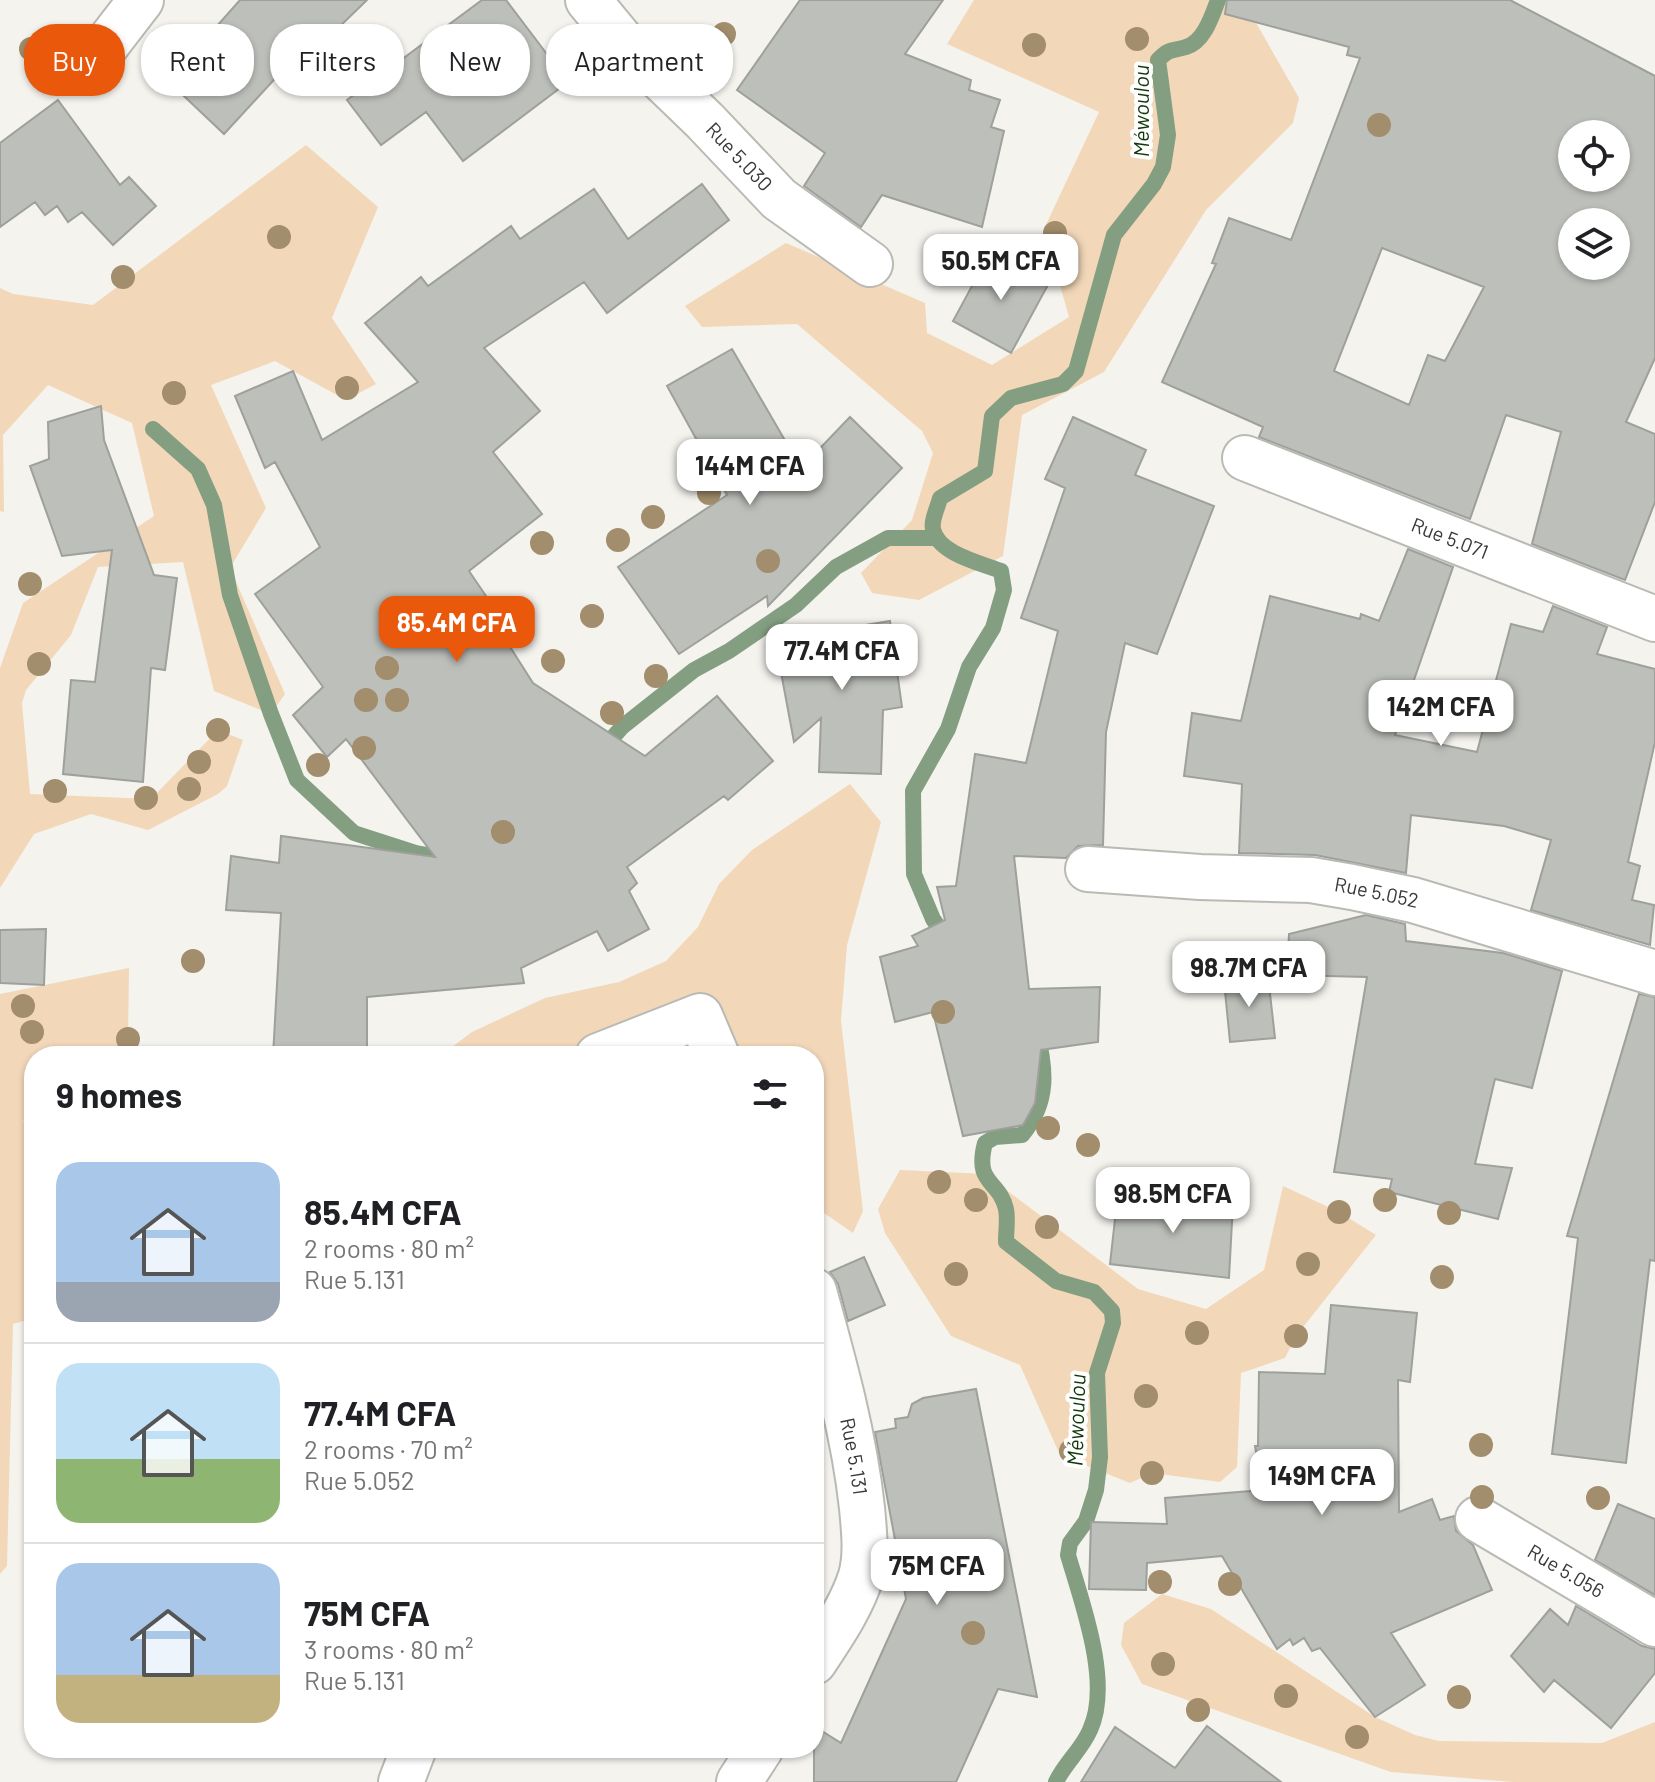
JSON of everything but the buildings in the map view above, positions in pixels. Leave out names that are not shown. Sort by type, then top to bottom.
[{"type":"street","points":[[123,24],[141,0]]},
{"type":"street","name":"Rue 5.030","points":[[588,0],[621,40],[705,121],[779,199],[870,264]]},
{"type":"street","name":"Rue 5.071","points":[[1245,458],[1655,619]]},
{"type":"street","name":"Rue 5.052","points":[[1088,869],[1200,877],[1311,880],[1352,887],[1413,900],[1655,973]]},
{"type":"street","points":[[624,1046],[700,1016],[713,1046]]},
{"type":"street","name":"Rue 5.131","points":[[824,1331],[857,1462],[865,1537],[861,1575],[824,1646]]},
{"type":"street","name":"Rue 5.056","points":[[1478,1519],[1655,1624]]},
{"type":"street","points":[[401,1782],[410,1758]]},
{"type":"street","points":[[739,1782],[755,1758]]},
{"type":"shaded area","points":[[974,0],[1243,0],[1299,98],[1293,123],[1206,210],[1104,372],[1022,415],[1003,556],[919,600],[872,593],[861,573],[912,520],[933,453],[922,431],[797,324],[702,327],[685,306],[786,243],[925,303],[927,333],[992,365],[1069,317],[1044,229],[1099,112],[947,44]]},
{"type":"shaded area","points":[[306,145],[378,207],[332,318],[376,384],[346,400],[275,361],[211,385],[266,508],[230,568],[285,694],[271,714],[214,691],[183,562],[98,567],[71,635],[26,690],[22,703],[30,794],[151,799],[218,730],[243,740],[227,786],[218,794],[148,830],[91,814],[34,834],[0,888],[0,668],[23,603],[154,516],[132,423],[48,385],[3,435],[4,512],[0,511],[0,288],[13,294],[93,305]]},
{"type":"shaded area","points":[[850,784],[881,822],[847,945],[841,1021],[863,1211],[853,1233],[824,1213],[824,1046],[453,1046],[472,1032],[545,998],[619,982],[666,961],[698,927],[719,884],[752,850]]},
{"type":"shaded area","points":[[129,968],[128,1039],[119,1046],[24,1046],[24,1321],[13,1324],[7,1566],[0,1574],[0,994]]},
{"type":"shaded area","points":[[900,1170],[985,1174],[1138,1289],[1206,1309],[1264,1270],[1283,1186],[1339,1212],[1376,1235],[1296,1336],[1285,1358],[1241,1373],[1237,1467],[1220,1482],[1152,1473],[1130,1483],[1060,1455],[1020,1365],[951,1336],[885,1233],[878,1209]]},
{"type":"shaded area","points":[[1162,1594],[1211,1609],[1375,1717],[1415,1735],[1439,1741],[1602,1743],[1655,1722],[1655,1782],[1513,1782],[1391,1772],[1142,1684],[1121,1645],[1124,1623]]},
{"type":"waterway","name":"Méwoulou","points":[[947,940],[933,919],[914,874],[913,791],[948,729],[969,667],[993,628],[1004,590],[1001,571],[961,556],[943,545],[933,529],[934,518],[940,498],[985,471],[992,416],[1011,398],[1063,384],[1076,371],[1114,235],[1154,184],[1163,167],[1168,135],[1158,60],[1169,51],[1198,40],[1218,0]]},
{"type":"waterway","points":[[153,429],[198,469],[214,505],[230,595],[297,780],[354,833],[416,853],[455,860]]},
{"type":"waterway","points":[[601,751],[622,727],[694,670],[729,651],[796,605],[836,567],[888,538],[937,538]]},
{"type":"waterway","name":"Méwoulou","points":[[1036,1029],[1043,1071],[1037,1110],[1022,1135],[995,1137],[985,1143],[983,1167],[1003,1199],[1007,1220],[1006,1242],[1056,1281],[1094,1292],[1112,1311],[1113,1323],[1097,1373],[1100,1457],[1096,1490],[1086,1521],[1070,1543],[1068,1555],[1092,1643],[1098,1690],[1096,1711],[1087,1737],[1056,1782]]}]
